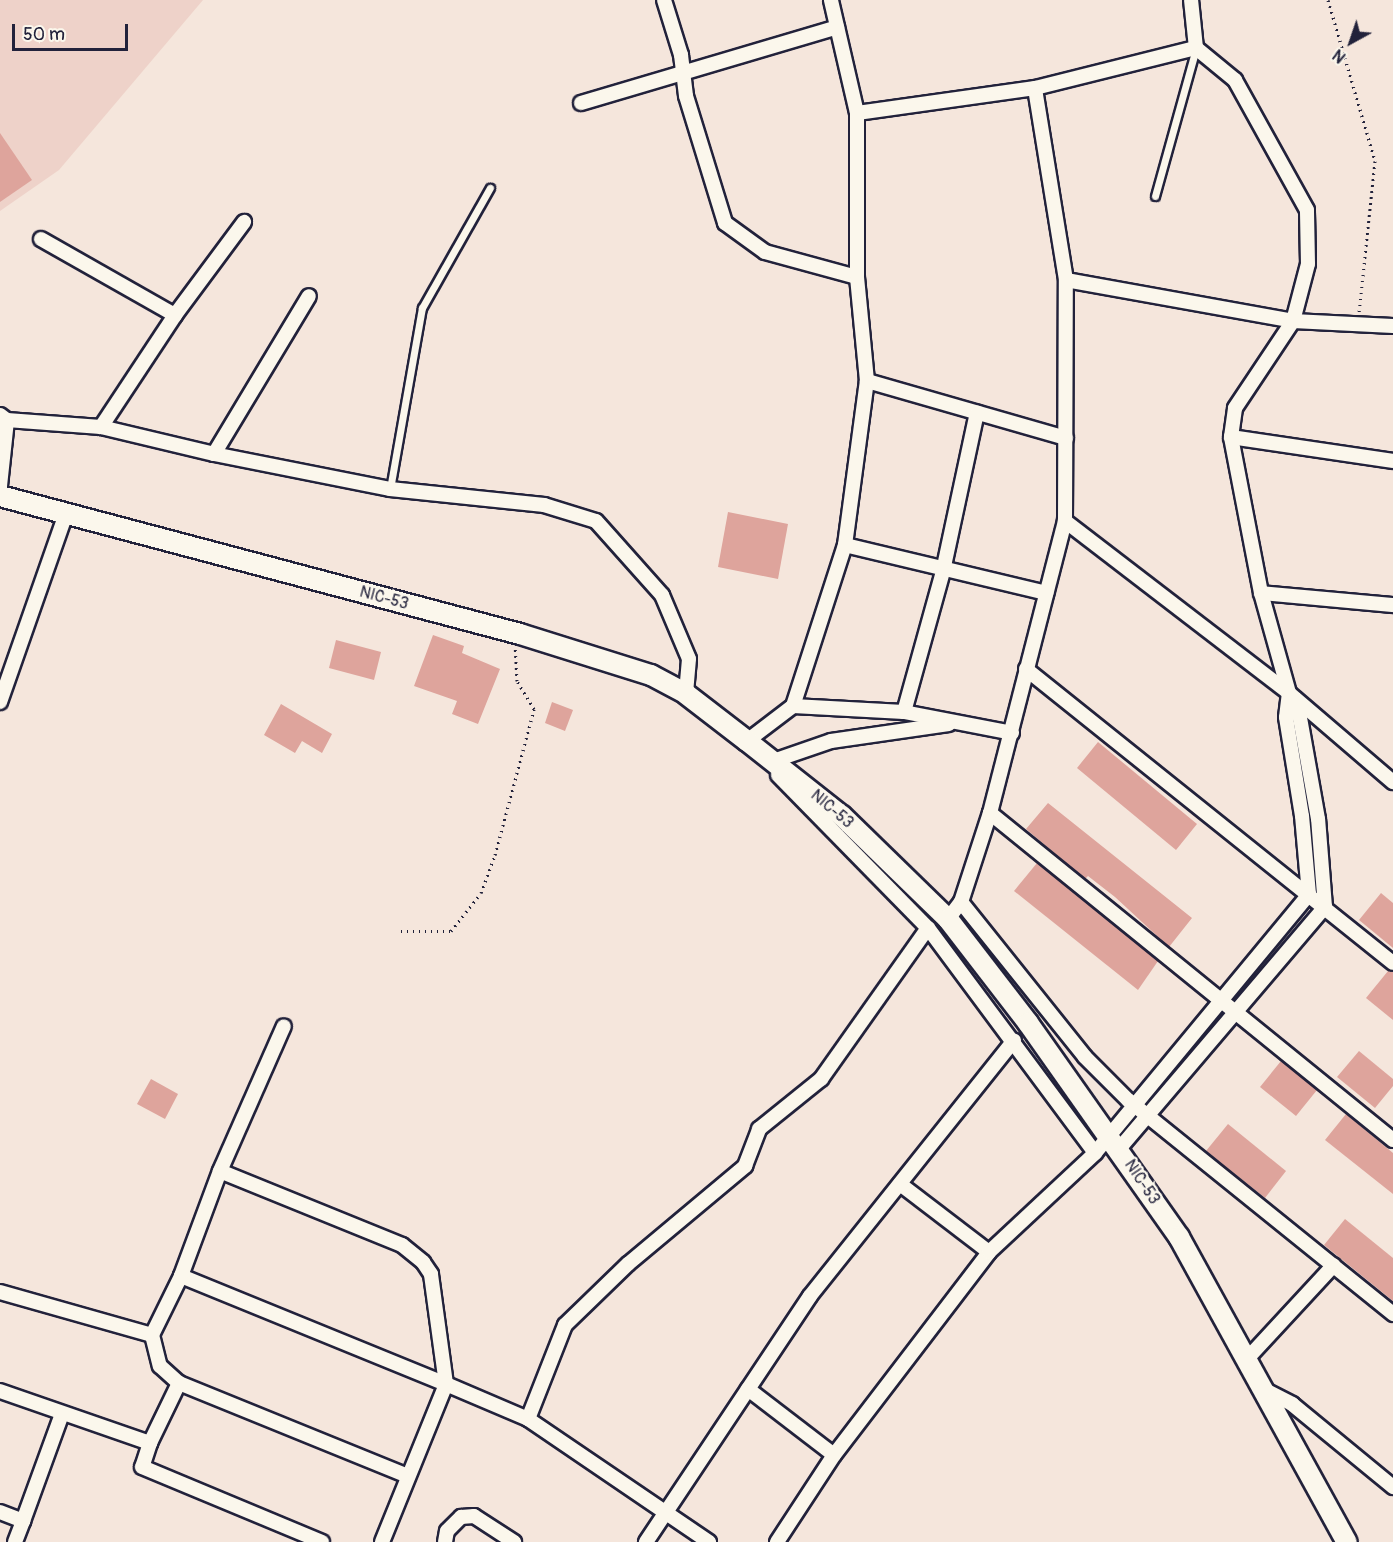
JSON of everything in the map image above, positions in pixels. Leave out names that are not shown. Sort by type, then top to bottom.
[{"type":"main road","name":"NIC-53","points":[[0,496],[520,634],[651,675],[686,694],[773,761],[842,816],[948,919],[1114,1142],[1179,1237],[1347,1542]]},
{"type":"street","points":[[664,0],[683,72],[686,96],[725,223],[765,252],[857,277]]},
{"type":"street","points":[[831,0],[857,113],[857,277],[867,381],[845,545],[793,706],[747,741],[928,928],[1014,1040],[1095,1153]]},
{"type":"street","points":[[777,1542],[834,1455],[989,1251],[1095,1153],[1147,1117],[1325,907],[1318,819],[1300,718],[1289,693],[1261,592],[1231,438],[1235,408],[1293,321],[1308,264],[1307,210],[1235,80],[1196,48],[1191,0]]},
{"type":"street","points":[[581,104],[837,27]]},
{"type":"street","points":[[857,113],[1035,88],[1196,48]]},
{"type":"street","points":[[948,919],[961,902],[990,813],[1065,520],[1066,280],[1035,88]]},
{"type":"street","points":[[100,427],[175,315],[244,222]]},
{"type":"street","points":[[42,239],[175,315]]},
{"type":"street","points":[[1066,280],[1293,321],[1393,326]]},
{"type":"street","points":[[214,454],[309,296]]},
{"type":"street","points":[[867,381],[1066,438]]},
{"type":"street","points":[[904,712],[943,571],[977,412]]},
{"type":"street","points":[[0,486],[4,418],[100,427],[214,454],[390,489],[544,505],[596,521],[662,596],[689,659],[686,694]]},
{"type":"street","points":[[1231,438],[1393,461]]},
{"type":"street","points":[[0,702],[66,514]]},
{"type":"street","points":[[1065,520],[1289,693],[1393,782]]},
{"type":"street","points":[[845,545],[943,571],[1046,593]]},
{"type":"street","points":[[1261,592],[1393,605]]},
{"type":"street","points":[[1026,669],[1393,963]]},
{"type":"street","points":[[1114,1142],[1134,1105],[1309,894],[1302,816],[1286,717],[1289,693]]},
{"type":"street","points":[[793,706],[904,712],[1012,733]]},
{"type":"street","points":[[773,761],[831,741],[959,723]]},
{"type":"street","points":[[990,813],[1221,998],[1393,1140]]},
{"type":"street","points":[[1302,816],[1318,819]]},
{"type":"street","points":[[961,902],[1085,1057],[1134,1105],[1393,1314]]},
{"type":"street","points":[[528,1419],[565,1325],[628,1264],[745,1166],[759,1129],[821,1079],[928,928]]},
{"type":"street","points":[[284,1026],[220,1171],[181,1276],[152,1335],[160,1366],[179,1383],[406,1475]]},
{"type":"street","points":[[646,1542],[810,1296],[1014,1040]]},
{"type":"street","points":[[220,1171],[402,1245],[423,1262],[430,1274],[446,1384],[406,1475],[382,1542]]},
{"type":"street","points":[[900,1184],[989,1251]]},
{"type":"street","points":[[1246,1360],[1334,1265]]},
{"type":"street","points":[[181,1276],[528,1419],[709,1542]]},
{"type":"street","points":[[0,1292],[152,1335]]},
{"type":"street","points":[[179,1383],[150,1443],[142,1467],[322,1542]]},
{"type":"street","points":[[748,1389],[834,1455]]},
{"type":"street","points":[[1263,1389],[1292,1404],[1393,1487]]},
{"type":"street","points":[[0,1391],[150,1443]]},
{"type":"street","points":[[15,1542],[63,1414]]},
{"type":"street","points":[[0,1512],[23,1521]]},
{"type":"street","points":[[445,1542],[447,1531],[461,1517],[474,1516],[514,1542]]},
{"type":"lane","points":[[1155,196],[1196,48]]},
{"type":"lane","points":[[390,489],[422,308],[490,188]]},
{"type":"path","points":[[1328,0],[1375,161],[1358,324]]},
{"type":"path","points":[[401,931],[451,931],[481,893],[495,855],[534,709],[518,681],[514,650],[520,634]]},
{"type":"shaded area","points":[[0,0],[203,0],[59,170],[0,211]]},
{"type":"building","points":[[0,133],[32,180],[0,202]]},
{"type":"building","points":[[728,512],[788,524],[778,579],[718,567]]},
{"type":"building","points":[[433,635],[464,646],[462,653],[500,669],[478,724],[452,714],[457,701],[414,686]]},
{"type":"building","points":[[336,640],[381,652],[374,680],[329,668]]},
{"type":"building","points":[[552,702],[573,710],[565,731],[545,723]]},
{"type":"building","points":[[281,704],[332,734],[322,753],[302,741],[295,753],[264,735]]},
{"type":"building","points":[[1098,742],[1197,824],[1176,850],[1077,768]]},
{"type":"building","points":[[1048,803],[1192,918],[1169,947],[1115,897],[1088,876],[1085,879],[1026,829]]},
{"type":"building","points":[[1037,863],[1158,961],[1138,990],[1014,891]]},
{"type":"building","points":[[1381,893],[1393,903],[1393,948],[1359,920]]},
{"type":"building","points":[[1388,971],[1393,972],[1393,1020],[1366,998]]},
{"type":"building","points":[[1359,1051],[1393,1079],[1393,1086],[1375,1108],[1337,1077]]},
{"type":"building","points":[[1281,1061],[1317,1090],[1296,1116],[1260,1087]]},
{"type":"building","points":[[151,1079],[178,1094],[165,1119],[137,1104]]},
{"type":"building","points":[[1346,1114],[1393,1153],[1393,1194],[1325,1140]]},
{"type":"building","points":[[1228,1124],[1286,1171],[1265,1198],[1206,1151]]},
{"type":"building","points":[[1345,1219],[1393,1258],[1393,1301],[1324,1245]]}]
